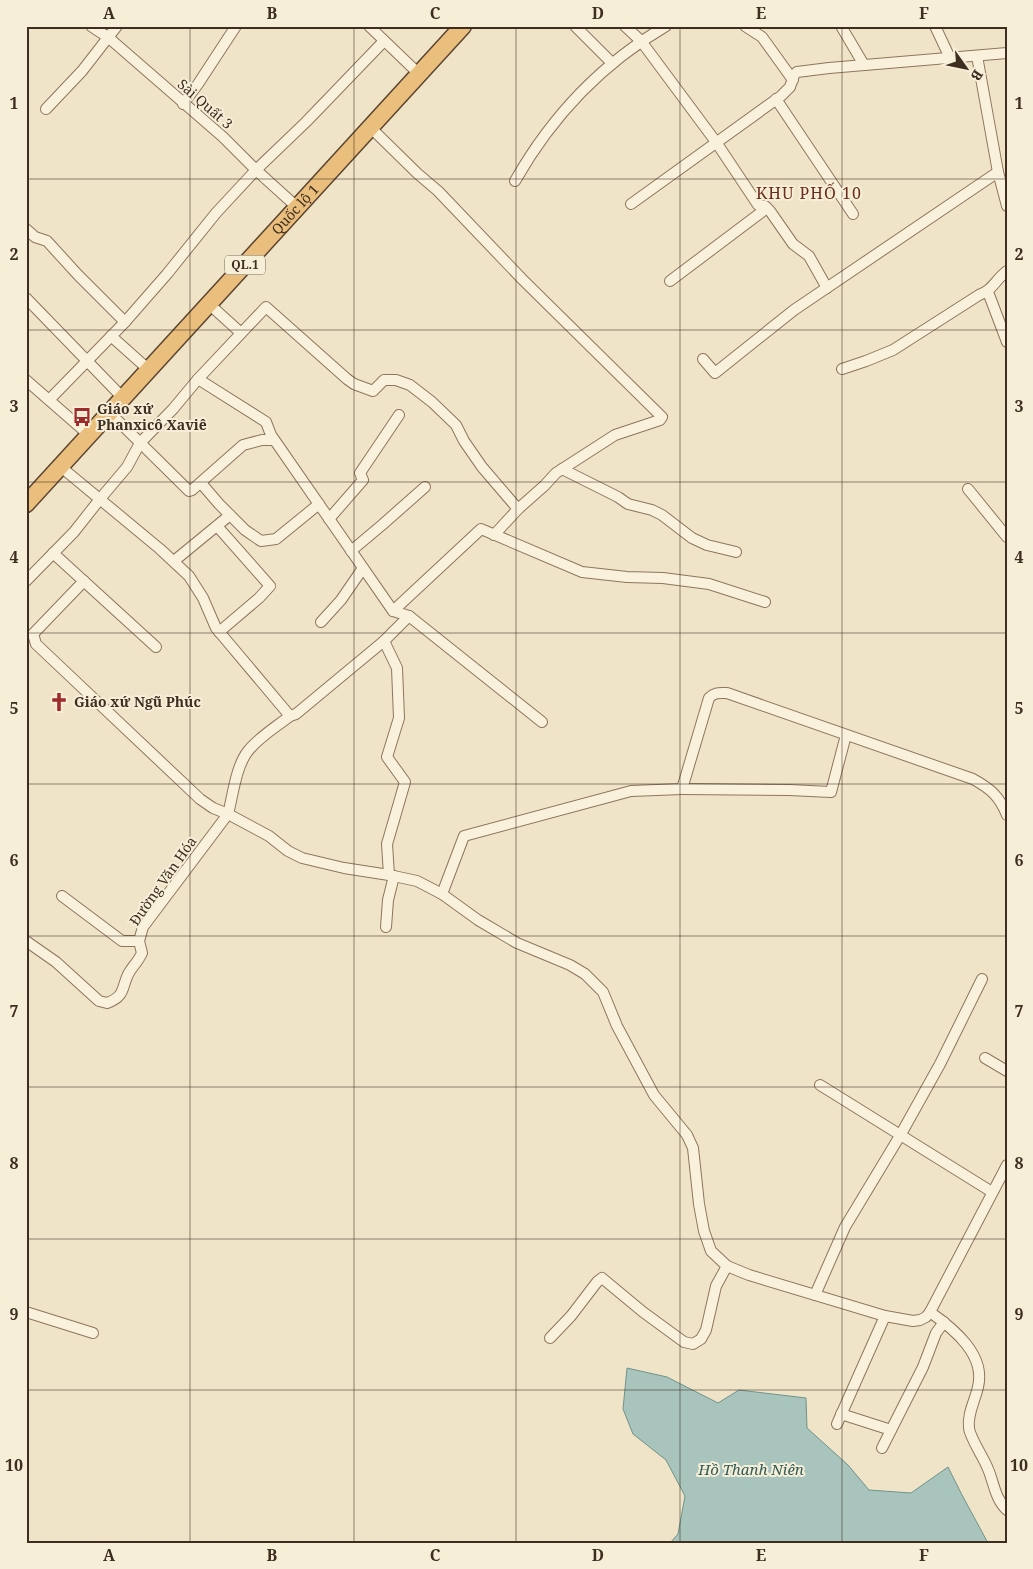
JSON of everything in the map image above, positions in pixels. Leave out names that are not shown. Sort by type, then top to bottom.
[{"type":"highway","name":"Quốc lộ 1","points":[[29,496],[124,398],[463,26]]},
{"type":"street","name":"Sài Quất 3","points":[[91,26],[109,38],[223,137],[298,208]]},
{"type":"street","points":[[46,109],[82,71],[109,38],[116,26]]},
{"type":"street","points":[[183,104],[236,26]]},
{"type":"street","points":[[368,26],[419,74]]},
{"type":"street","points":[[575,26],[612,63]]},
{"type":"street","points":[[625,26],[642,41],[716,142],[758,204],[768,208],[793,244],[809,256],[827,288]]},
{"type":"street","points":[[515,181],[530,154],[571,102],[612,63],[666,26]]},
{"type":"street","points":[[745,26],[762,37],[793,80]]},
{"type":"street","points":[[840,26],[864,65]]},
{"type":"street","points":[[935,26],[950,58]]},
{"type":"street","points":[[49,400],[125,322],[216,213],[256,170],[384,41]]},
{"type":"street","points":[[631,204],[776,99],[790,87],[797,72],[1007,53]]},
{"type":"street","points":[[977,56],[998,172],[1007,206]]},
{"type":"street","points":[[776,99],[853,214]]},
{"type":"street","points":[[370,128],[438,192],[522,279],[662,417],[660,420],[615,435],[556,473],[494,535]]},
{"type":"street","points":[[703,359],[715,373],[794,310],[998,172]]},
{"type":"street","points":[[670,282],[768,208]]},
{"type":"street","points":[[26,229],[35,237],[47,241],[125,322]]},
{"type":"street","points":[[842,369],[893,350],[980,295],[988,292],[1000,276],[1007,272]]},
{"type":"street","points":[[988,292],[1007,342]]},
{"type":"street","points":[[26,298],[124,398]]},
{"type":"street","points":[[209,304],[241,333]]},
{"type":"street","points":[[26,581],[74,532],[127,467],[140,444],[266,306],[354,384],[373,391],[384,380],[402,381],[432,402],[456,425],[464,441],[482,467],[518,509]]},
{"type":"street","points":[[111,336],[148,370]]},
{"type":"street","points":[[198,379],[266,422],[274,440],[394,611],[410,616],[542,722]]},
{"type":"street","points":[[26,380],[89,435]]},
{"type":"street","points":[[110,412],[140,444],[189,490],[192,490],[201,483],[243,445],[262,440],[274,440]]},
{"type":"street","points":[[330,519],[363,480],[360,473],[399,415]]},
{"type":"street","points":[[60,466],[190,576],[203,598],[216,628],[290,716]]},
{"type":"street","points":[[562,469],[628,504],[652,510],[662,515],[692,538],[707,545],[736,552]]},
{"type":"street","points":[[201,483],[245,530],[261,541],[276,539],[319,504]]},
{"type":"street","points":[[352,551],[425,487]]},
{"type":"street","points":[[968,489],[1007,537]]},
{"type":"street","points":[[174,562],[230,515]]},
{"type":"street","points":[[217,526],[270,586],[259,598],[219,632]]},
{"type":"street","points":[[394,611],[481,529],[582,572],[627,577],[662,578],[709,584],[766,602]]},
{"type":"street","points":[[231,542],[245,530]]},
{"type":"street","points":[[53,553],[156,647]]},
{"type":"street","points":[[322,622],[364,568]]},
{"type":"street","points":[[84,581],[33,634],[36,644],[200,799],[262,832],[288,851],[302,858],[344,868],[392,875],[417,881],[442,894],[478,920],[517,943],[570,965],[584,974],[603,992],[617,1026],[654,1095],[687,1135],[693,1148],[704,1231],[711,1251],[727,1266],[749,1275],[885,1316],[913,1321],[920,1320],[930,1312],[1007,1165]]},
{"type":"street","points":[[228,814],[240,766],[248,751],[268,732],[310,703],[384,641],[410,616]]},
{"type":"street","points":[[384,641],[397,668],[399,718],[387,757],[405,782],[387,844],[392,875],[386,927]]},
{"type":"street","points":[[682,789],[709,698],[713,694],[727,693],[973,779],[991,790],[1001,802],[1007,815]]},
{"type":"street","points":[[442,894],[464,836],[631,791],[682,789],[831,792],[846,735]]},
{"type":"street","name":"Đường Văn Hóa","points":[[26,941],[56,962],[99,1001],[107,1003],[116,998],[122,993],[130,971],[142,953],[138,941],[143,927],[228,814]]},
{"type":"street","points":[[62,896],[122,942],[138,941]]},
{"type":"street","points":[[815,1295],[845,1227],[901,1134],[940,1064],[982,979]]},
{"type":"street","points":[[985,1058],[1007,1071]]},
{"type":"street","points":[[820,1084],[992,1192]]},
{"type":"street","points":[[550,1338],[602,1278],[684,1342],[693,1344],[701,1339],[706,1330],[716,1286],[727,1266]]},
{"type":"street","points":[[26,1312],[93,1332]]},
{"type":"street","points":[[930,1312],[963,1340],[977,1360],[980,1373],[979,1386],[969,1416],[968,1429],[989,1470],[998,1498],[1007,1510]]},
{"type":"street","points":[[885,1316],[839,1419],[891,1430]]},
{"type":"street","points":[[882,1448],[923,1367],[936,1333],[944,1322]]},
{"type":"water","name":"Hồ Thanh Niên","points":[[627,1368],[667,1377],[718,1403],[739,1390],[806,1398],[807,1428],[848,1465],[869,1490],[911,1493],[948,1467],[988,1543],[670,1543],[678,1534],[685,1496],[666,1460],[633,1434],[623,1409]]},
{"type":"place","name":"Giáo xứ Phanxicô Xaviê","points":[[82,417]]},
{"type":"place","name":"Giáo xứ Ngũ Phúc","points":[[59,702]]},
{"type":"district","name":"KHU PHỐ 10","points":[[809,193]]}]
